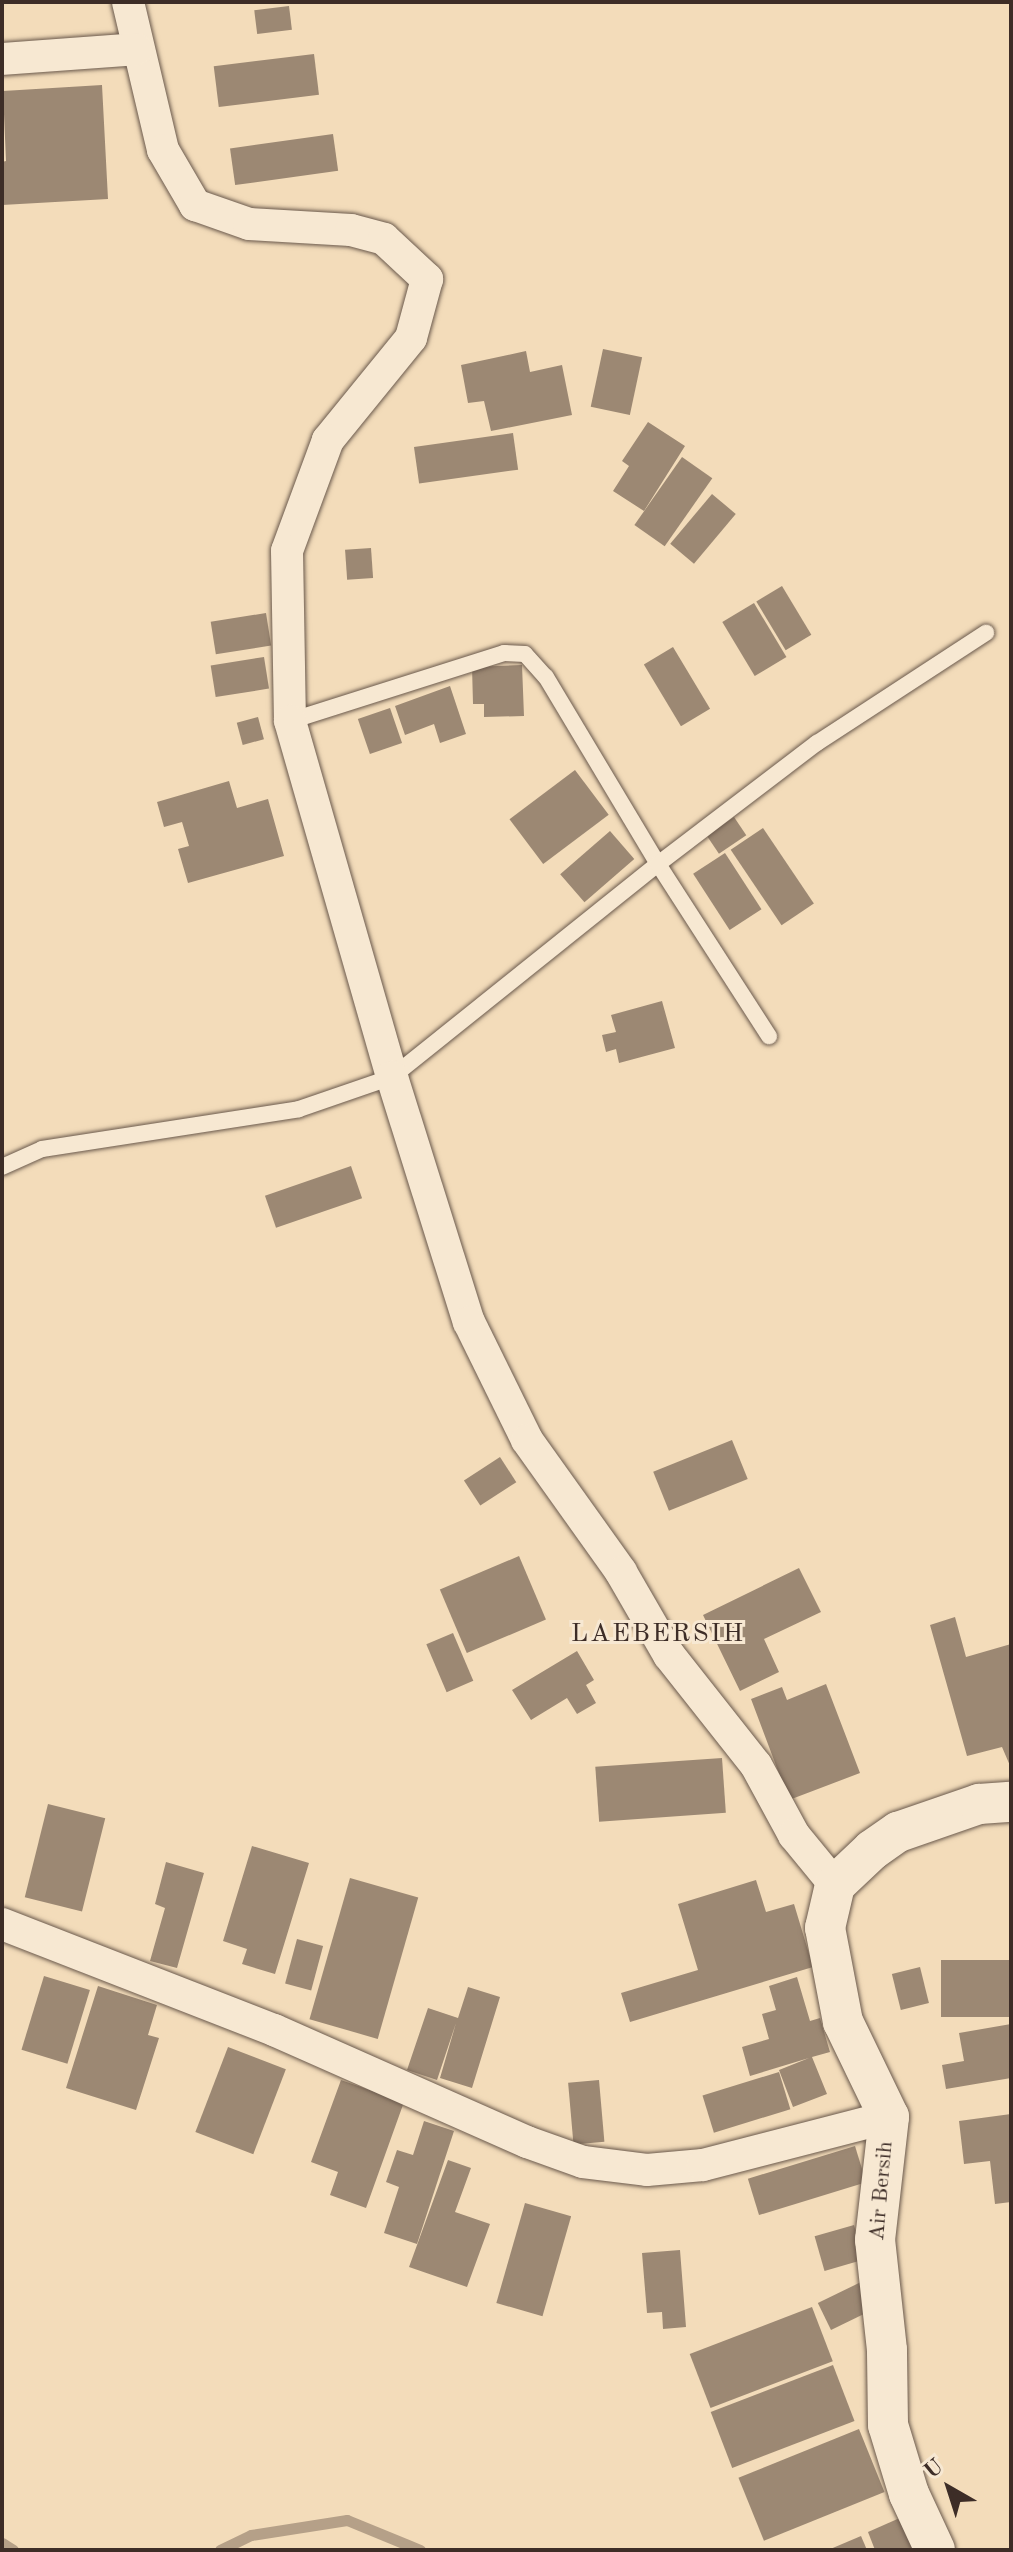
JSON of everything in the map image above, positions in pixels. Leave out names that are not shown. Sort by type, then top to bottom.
[{"type":"street","points":[[128,2],[163,150],[195,205],[249,224],[351,230],[384,239],[427,279],[411,338],[328,440],[287,551],[290,721],[392,1077],[469,1322],[527,1440],[621,1572],[669,1655],[756,1765],[794,1835],[835,1885],[872,1850],[898,1832],[979,1804],[1011,1802]]},
{"type":"street","points":[[2,59],[137,49]]},
{"type":"street","name":"Air Bersih","points":[[835,1885],[825,1928],[843,2022],[889,2117],[875,2240],[887,2350],[888,2425],[909,2494],[935,2550]]},
{"type":"street","points":[[2,1924],[274,2030],[527,2142],[583,2162],[647,2170],[703,2165],[889,2117]]},
{"type":"lane","points":[[2,1167],[42,1149],[299,1109],[392,1077],[658,864],[817,743],[986,633]]},
{"type":"lane","points":[[290,721],[504,653],[525,654],[546,677],[658,864],[769,1036]]},
{"type":"building","points":[[289,6],[292,30],[257,34],[254,10]]},
{"type":"building","points":[[314,54],[319,95],[219,107],[214,66]]},
{"type":"building","points":[[102,85],[108,199],[2,205],[2,162],[6,161],[3,91]]},
{"type":"building","points":[[333,134],[338,171],[235,185],[230,148]]},
{"type":"building","points":[[603,349],[642,357],[630,415],[591,407]]},
{"type":"building","points":[[526,351],[530,372],[562,365],[572,415],[491,431],[484,401],[468,403],[461,365]]},
{"type":"building","points":[[648,422],[685,446],[644,511],[613,491],[629,466],[622,461]]},
{"type":"building","points":[[513,433],[518,470],[419,484],[414,447]]},
{"type":"building","points":[[682,457],[712,478],[665,546],[634,525]]},
{"type":"building","points":[[712,494],[736,514],[694,564],[670,544]]},
{"type":"building","points":[[371,548],[373,578],[347,580],[345,550]]},
{"type":"building","points":[[782,586],[811,635],[786,650],[756,601]]},
{"type":"building","points":[[754,603],[786,657],[755,676],[722,622]]},
{"type":"building","points":[[266,613],[271,646],[216,654],[211,622]]},
{"type":"building","points":[[673,647],[710,709],[681,726],[644,665]]},
{"type":"building","points":[[264,657],[269,689],[216,697],[211,665]]},
{"type":"building","points":[[522,665],[524,716],[484,717],[484,704],[473,704],[472,667]]},
{"type":"building","points":[[450,686],[466,734],[440,743],[434,724],[405,735],[395,706]]},
{"type":"building","points":[[390,708],[402,743],[370,754],[358,719]]},
{"type":"building","points":[[258,717],[264,739],[243,745],[237,723]]},
{"type":"building","points":[[575,770],[609,815],[543,864],[510,819]]},
{"type":"building","points":[[229,781],[237,808],[268,799],[284,856],[188,883],[178,849],[189,846],[182,822],[164,827],[157,802]]},
{"type":"building","points":[[734,817],[746,835],[719,854],[707,835]]},
{"type":"building","points":[[763,828],[814,903],[782,925],[731,850]]},
{"type":"building","points":[[610,831],[634,859],[584,902],[560,874]]},
{"type":"building","points":[[725,853],[761,909],[730,930],[693,874]]},
{"type":"building","points":[[662,1001],[675,1048],[619,1063],[616,1049],[606,1052],[602,1035],[616,1032],[611,1015]]},
{"type":"building","points":[[351,1166],[362,1198],[276,1228],[265,1196]]},
{"type":"building","points":[[732,1440],[748,1479],[669,1511],[653,1472]]},
{"type":"building","points":[[500,1457],[516,1482],[480,1506],[464,1480]]},
{"type":"building","points":[[519,1556],[546,1620],[467,1653],[440,1590]]},
{"type":"building","points":[[799,1568],[821,1612],[764,1639],[779,1672],[740,1691],[703,1615]]},
{"type":"building","points":[[955,1617],[966,1657],[1011,1644],[1011,1768],[1002,1747],[967,1756],[930,1625]]},
{"type":"building","points":[[453,1633],[473,1681],[447,1692],[426,1644]]},
{"type":"building","points":[[577,1651],[594,1680],[586,1685],[596,1703],[577,1714],[567,1698],[531,1720],[512,1690]]},
{"type":"building","points":[[826,1684],[860,1773],[789,1800],[751,1699],[782,1687],[787,1700]]},
{"type":"building","points":[[722,1758],[726,1813],[599,1822],[595,1767]]},
{"type":"building","points":[[48,1804],[105,1818],[82,1911],[25,1897]]},
{"type":"building","points":[[252,1846],[309,1863],[275,1974],[242,1964],[247,1949],[223,1941]]},
{"type":"building","points":[[166,1862],[204,1873],[177,1968],[150,1961],[165,1908],[155,1904]]},
{"type":"building","points":[[350,1878],[418,1898],[378,2039],[309,2019]]},
{"type":"building","points":[[756,1880],[766,1912],[794,1904],[813,1967],[630,2022],[621,1993],[698,1970],[678,1904]]},
{"type":"building","points":[[297,1939],[323,1946],[311,1990],[285,1983]]},
{"type":"building","points":[[941,1960],[1011,1960],[1011,2017],[941,2017]]},
{"type":"building","points":[[920,1967],[929,2003],[901,2010],[892,1974]]},
{"type":"building","points":[[44,1976],[90,1990],[67,2064],[21,2050]]},
{"type":"building","points":[[797,1977],[810,2021],[820,2018],[830,2052],[812,2057],[827,2094],[793,2107],[779,2070],[809,2058],[750,2076],[742,2047],[769,2039],[762,2014],[776,2010],[769,1986]]},
{"type":"building","points":[[98,1986],[157,2005],[148,2035],[159,2038],[136,2110],[66,2088]]},
{"type":"building","points":[[468,1987],[500,1997],[472,2088],[440,2078],[456,2023],[437,2080],[407,2070],[428,2008],[458,2018]]},
{"type":"building","points":[[1011,2024],[1011,2078],[946,2089],[942,2065],[964,2061],[959,2033]]},
{"type":"building","points":[[228,2047],[286,2069],[253,2154],[195,2132]]},
{"type":"building","points":[[779,2072],[790,2109],[714,2133],[702,2095]]},
{"type":"building","points":[[341,2080],[404,2102],[366,2208],[330,2195],[338,2172],[311,2162]]},
{"type":"building","points":[[599,2080],[604,2142],[574,2144],[568,2083]]},
{"type":"building","points":[[1011,2114],[1011,2202],[995,2204],[990,2161],[964,2164],[959,2121]]},
{"type":"building","points":[[424,2121],[454,2131],[417,2244],[384,2233],[399,2187],[386,2182],[397,2150],[413,2155]]},
{"type":"building","points":[[855,2146],[866,2182],[759,2215],[748,2179]]},
{"type":"building","points":[[448,2160],[471,2168],[455,2212],[490,2224],[467,2287],[409,2267]]},
{"type":"building","points":[[525,2203],[571,2216],[542,2316],[496,2303]]},
{"type":"building","points":[[854,2225],[864,2260],[825,2271],[815,2236]]},
{"type":"building","points":[[680,2250],[686,2327],[663,2329],[662,2312],[647,2313],[642,2253]]},
{"type":"building","points":[[861,2282],[874,2309],[831,2330],[818,2303]]},
{"type":"building","points":[[812,2307],[833,2361],[710,2408],[690,2354]]},
{"type":"building","points":[[833,2365],[855,2421],[732,2468],[711,2412]]},
{"type":"building","points":[[859,2429],[884,2492],[764,2541],[738,2478]]},
{"type":"building","points":[[902,2517],[916,2550],[875,2550],[868,2532]]},
{"type":"building","points":[[861,2536],[867,2550],[828,2550]]},
{"type":"waterway","points":[[220,2550],[251,2535],[347,2520],[420,2550]]},
{"type":"waterway","points":[[2,2543],[13,2550]]},
{"type":"district","name":"LAEBERSIH","points":[[658,1635]]}]
